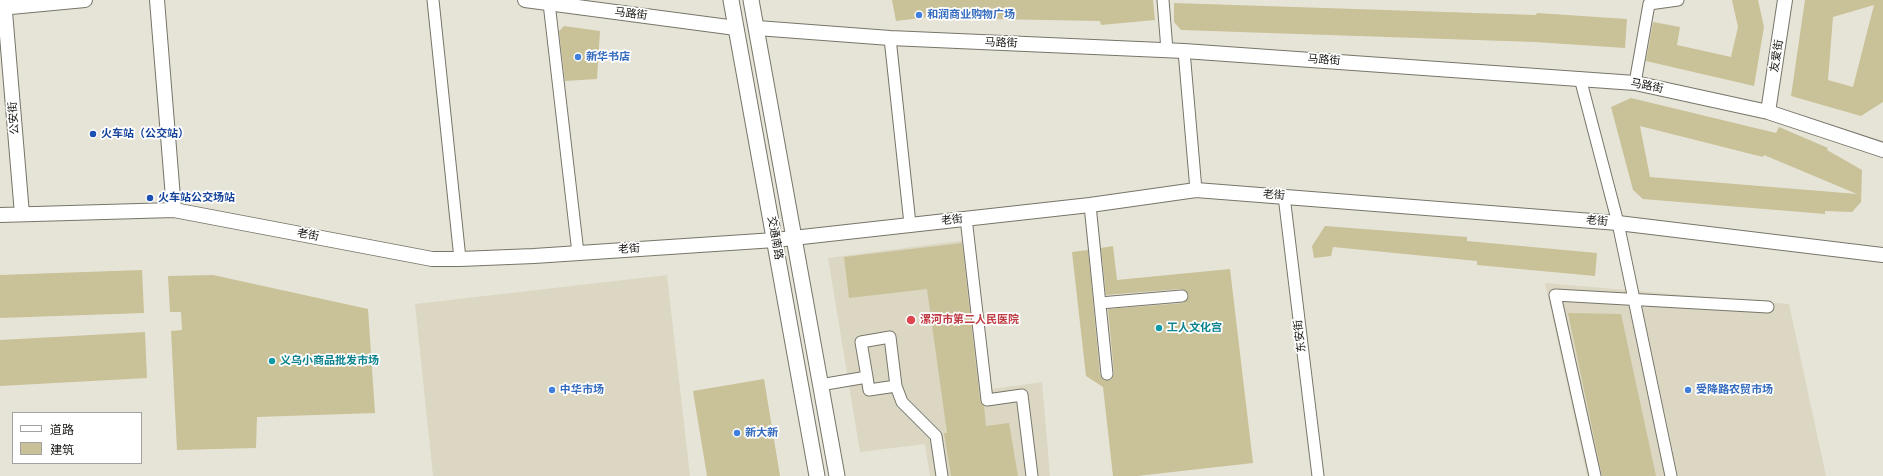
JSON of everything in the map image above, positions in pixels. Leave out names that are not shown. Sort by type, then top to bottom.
[{"type":"main road","name":"交通南路","points":[[732,0],[817,476]]},
{"type":"main road","name":"交通南路","points":[[751,0],[837,476]]},
{"type":"street","points":[[3,5],[85,0]]},
{"type":"street","points":[[157,0],[174,210]]},
{"type":"street","points":[[433,0],[460,258]]},
{"type":"street","name":"马路街","points":[[525,0],[736,28]]},
{"type":"street","points":[[1163,0],[1167,50]]},
{"type":"street","points":[[1635,83],[1649,4],[1678,0]]},
{"type":"street","name":"友爱街","points":[[1768,112],[1785,0]]},
{"type":"street","points":[[549,3],[578,253]]},
{"type":"street","name":"公安街","points":[[3,5],[22,214]]},
{"type":"street","name":"马路街","points":[[756,28],[890,38],[1184,51],[1635,83],[1768,112],[1883,150]]},
{"type":"street","points":[[890,38],[910,224]]},
{"type":"street","points":[[1184,51],[1196,190]]},
{"type":"street","points":[[1580,78],[1618,223],[1671,476]]},
{"type":"street","name":"老街","points":[[22,214],[174,210],[432,259],[578,253],[775,240],[1090,205],[1196,190],[1618,223],[1883,255]]},
{"type":"street","name":"东安街","points":[[1284,196],[1318,476]]},
{"type":"street","points":[[1090,205],[1107,374]]},
{"type":"street","points":[[0,211],[22,214]]},
{"type":"street","points":[[966,218],[987,400],[1022,395],[1032,476]]},
{"type":"street","points":[[1595,476],[1555,295],[1768,307]]},
{"type":"street","points":[[1100,303],[1182,296]]},
{"type":"street","points":[[896,386],[869,390],[861,342],[890,337],[896,386],[902,402],[936,436],[942,476]]},
{"type":"street","points":[[820,385],[867,377]]},
{"type":"shaded area","name":"漯河市第二人民医院","points":[[973,239],[992,389],[1042,382],[1050,476],[930,476],[925,444],[860,452],[828,258]]},
{"type":"shaded area","name":"中华市场","points":[[667,275],[690,476],[433,476],[415,304]]},
{"type":"shaded area","name":"受降路农贸市场","points":[[1545,283],[1789,304],[1826,476],[1587,476]]},
{"type":"building","points":[[892,0],[1153,0],[1155,20],[1101,25],[1100,21],[991,19],[992,9],[896,21]]},
{"type":"building","points":[[1732,0],[1758,0],[1764,27],[1754,86],[1646,61],[1653,22],[1680,27],[1677,45],[1731,57],[1738,27]]},
{"type":"building","points":[[1805,0],[1883,0],[1883,102],[1861,116],[1791,96]],"holes":[[[1874,5],[1853,87],[1828,80],[1833,17]]]},
{"type":"building","points":[[1174,3],[1536,15],[1537,13],[1627,19],[1625,48],[1535,42],[1181,30],[1174,22]]},
{"type":"building","name":"新华书店","points":[[564,26],[600,31],[597,79],[565,81],[559,31]]},
{"type":"building","points":[[1631,98],[1776,133],[1779,127],[1828,148],[1827,150],[1862,170],[1861,202],[1852,212],[1825,211],[1825,214],[1643,199],[1633,190],[1611,107]],"holes":[[[1640,126],[1763,157],[1764,155],[1857,194],[1650,177]]]},
{"type":"building","points":[[1325,226],[1467,237],[1467,241],[1597,253],[1595,276],[1477,265],[1477,261],[1333,247],[1331,256],[1314,258],[1312,246]]},
{"type":"building","points":[[962,243],[980,401],[984,406],[986,426],[1009,423],[1018,476],[951,476],[944,433],[947,433],[927,289],[849,298],[844,257]]},
{"type":"building","name":"工人文化宫","points":[[1113,246],[1117,280],[1230,269],[1253,463],[1137,476],[1113,476],[1103,387],[1086,376],[1072,252],[1088,250],[1100,375],[1104,380],[1111,380],[1114,374],[1108,309],[1183,303],[1189,296],[1187,292],[1181,289],[1106,295],[1101,248]]},
{"type":"building","points":[[142,270],[144,313],[0,318],[0,275]]},
{"type":"building","name":"义乌小商品批发市场","points":[[213,275],[368,309],[375,413],[257,417],[256,448],[177,450],[171,331],[182,330],[181,312],[170,312],[168,276]]},
{"type":"building","points":[[1568,313],[1621,314],[1656,476],[1602,476]]},
{"type":"building","points":[[145,332],[147,378],[0,386],[0,340]]},
{"type":"building","name":"新大新","points":[[764,379],[780,476],[707,476],[693,391]]},
{"type":"place","name":"和润商业购物广场","points":[[919,15]]},
{"type":"place","name":"新华书店","points":[[578,57]]},
{"type":"place","name":"火车站（公交站）","points":[[93,134]]},
{"type":"place","name":"火车站公交场站","points":[[150,198]]},
{"type":"place","name":"漯河市第二人民医院","points":[[911,320]]},
{"type":"place","name":"工人文化宫","points":[[1159,328]]},
{"type":"place","name":"义乌小商品批发市场","points":[[272,361]]},
{"type":"place","name":"中华市场","points":[[552,390]]},
{"type":"place","name":"受降路农贸市场","points":[[1688,390]]},
{"type":"place","name":"新大新","points":[[737,433]]}]
